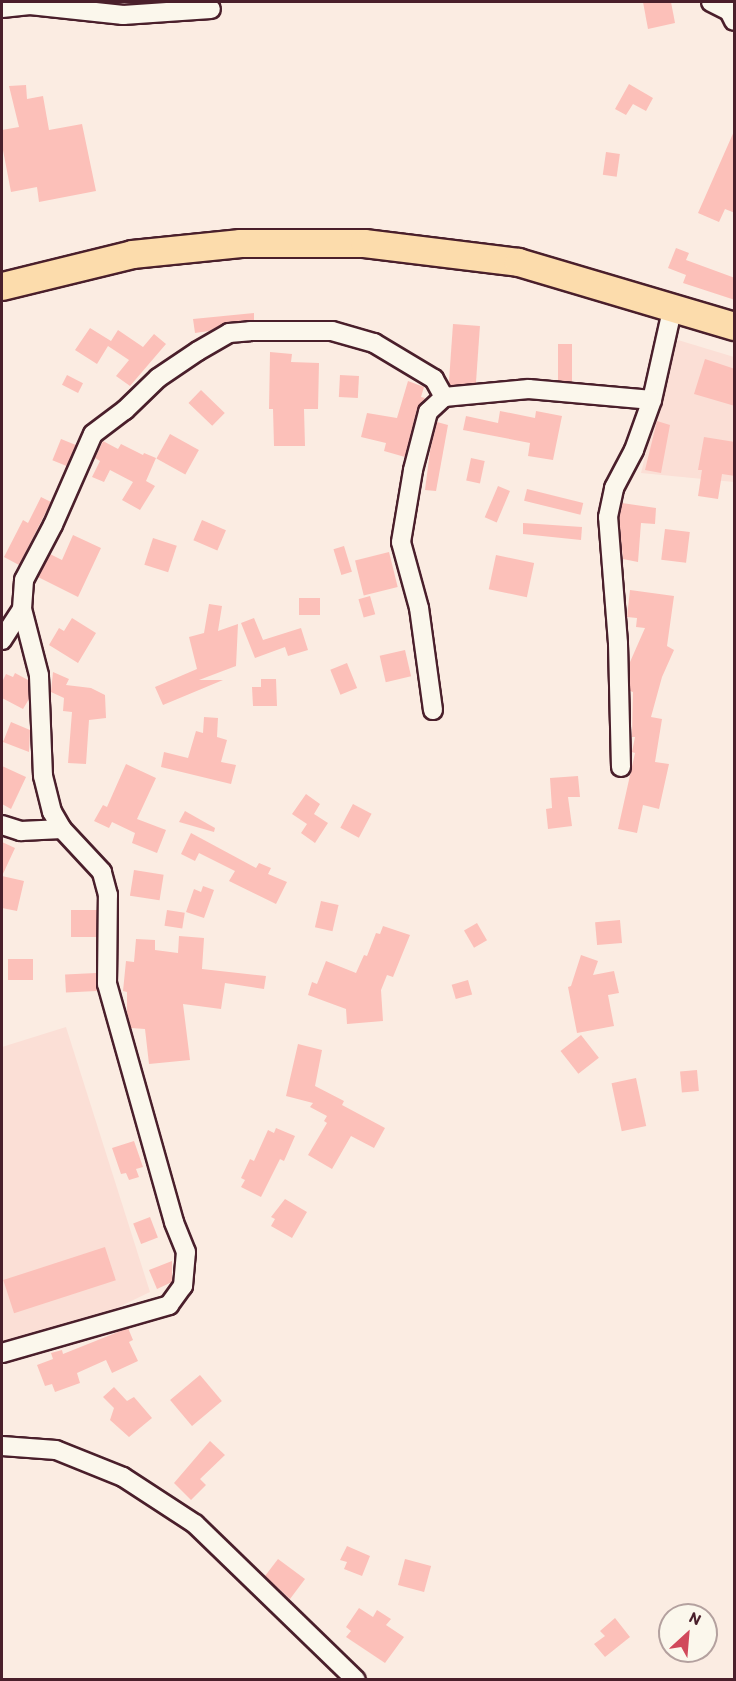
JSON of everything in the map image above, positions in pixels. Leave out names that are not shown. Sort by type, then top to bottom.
[{"type":"main road","points":[[2,286],[132,254],[240,243],[364,243],[518,262],[735,326]]},
{"type":"street","points":[[711,2],[729,11],[735,21]]},
{"type":"street","points":[[2,8],[30,5],[123,15],[211,9]]},
{"type":"street","points":[[621,767],[618,643],[608,517],[614,488],[634,450],[652,400],[673,306]]},
{"type":"street","points":[[2,1353],[169,1305],[183,1286],[186,1252],[174,1222],[107,984],[108,895],[102,872],[63,829],[52,812],[43,776],[39,675],[22,609],[24,580],[53,525],[93,434],[125,410],[158,378],[229,333],[332,331],[374,343],[434,379],[444,397]]},
{"type":"street","points":[[434,710],[418,608],[401,542],[413,470],[428,412],[444,397],[529,389],[652,400]]},
{"type":"street","points":[[2,640],[22,609]]},
{"type":"street","points":[[2,825],[21,831],[63,829]]},
{"type":"street","points":[[2,1446],[56,1450],[123,1477],[195,1524],[356,1680]]},
{"type":"shaded area","points":[[678,340],[734,357],[734,482],[641,473],[669,359]]},
{"type":"shaded area","points":[[66,1027],[150,1292],[2,1363],[2,1047]]},
{"type":"building","points":[[643,2],[671,2],[675,23],[648,29]]},
{"type":"building","points":[[629,84],[653,98],[646,111],[633,104],[626,115],[615,109]]},
{"type":"building","points":[[26,85],[27,99],[43,96],[49,130],[82,124],[96,191],[39,202],[37,187],[11,192],[2,145],[2,130],[19,127],[9,86]]},
{"type":"building","points":[[735,129],[735,213],[725,209],[719,222],[698,213]]},
{"type":"building","points":[[606,152],[620,154],[617,177],[603,175]]},
{"type":"building","points":[[676,248],[689,253],[686,260],[735,278],[735,300],[683,283],[686,275],[668,268]]},
{"type":"building","points":[[254,313],[254,320],[227,322],[209,331],[195,333],[193,319]]},
{"type":"building","points":[[453,324],[480,326],[476,387],[449,385]]},
{"type":"building","points":[[90,328],[111,341],[118,330],[143,347],[154,334],[166,344],[130,386],[116,376],[129,360],[108,346],[97,364],[75,350]]},
{"type":"building","points":[[558,344],[572,344],[572,382],[558,382]]},
{"type":"building","points":[[270,352],[292,354],[291,362],[319,363],[318,409],[304,409],[305,446],[274,446],[273,409],[269,409]]},
{"type":"building","points":[[705,359],[735,369],[735,406],[694,394]]},
{"type":"building","points":[[67,375],[83,383],[78,393],[62,385]]},
{"type":"building","points":[[340,375],[359,376],[358,398],[339,397]]},
{"type":"building","points":[[408,381],[424,387],[421,397],[425,398],[417,409],[405,457],[384,451],[386,443],[361,437],[367,413],[397,418]]},
{"type":"building","points":[[201,390],[225,413],[212,426],[188,403]]},
{"type":"building","points":[[500,411],[535,418],[536,411],[562,416],[553,460],[528,456],[530,443],[463,430],[466,416],[498,423]]},
{"type":"building","points":[[657,421],[670,425],[661,473],[645,470]]},
{"type":"building","points":[[437,422],[448,425],[436,491],[425,490],[430,451]]},
{"type":"building","points":[[170,434],[199,450],[185,474],[156,458]]},
{"type":"building","points":[[704,437],[735,442],[735,476],[722,474],[718,499],[698,496],[702,470],[698,470]]},
{"type":"building","points":[[61,439],[76,445],[67,466],[52,460]]},
{"type":"building","points":[[103,441],[118,449],[121,444],[143,455],[144,453],[156,458],[146,481],[155,486],[140,510],[122,500],[133,482],[110,470],[104,482],[92,477],[100,461],[95,458]]},
{"type":"building","points":[[471,458],[485,461],[480,483],[466,480]]},
{"type":"building","points":[[498,486],[510,491],[497,522],[485,517]]},
{"type":"building","points":[[527,489],[583,503],[580,515],[524,501]]},
{"type":"building","points":[[41,497],[51,502],[19,565],[4,557],[23,520],[28,523]]},
{"type":"building","points":[[622,503],[656,508],[655,524],[641,523],[638,562],[623,559],[619,518]]},
{"type":"building","points":[[202,520],[226,530],[217,550],[193,540]]},
{"type":"building","points":[[523,523],[582,527],[581,540],[523,534]]},
{"type":"building","points":[[665,529],[690,532],[686,563],[661,560]]},
{"type":"building","points":[[73,535],[101,548],[78,597],[38,577],[50,554],[62,560]]},
{"type":"building","points":[[153,538],[177,546],[168,572],[144,565]]},
{"type":"building","points":[[344,546],[352,572],[341,575],[333,549]]},
{"type":"building","points":[[389,552],[398,587],[364,595],[355,560]]},
{"type":"building","points":[[496,555],[534,563],[527,597],[489,589]]},
{"type":"building","points":[[630,590],[674,596],[667,646],[674,650],[662,677],[651,717],[662,719],[655,762],[669,764],[659,809],[643,805],[637,833],[618,829],[635,753],[632,752],[635,737],[632,737],[633,692],[630,691],[630,662],[645,628],[636,627],[637,618],[627,617]]},
{"type":"building","points":[[370,596],[375,614],[364,618],[358,599]]},
{"type":"building","points":[[299,598],[320,598],[320,615],[299,615]]},
{"type":"building","points":[[209,604],[222,606],[218,631],[238,624],[236,666],[199,680],[223,680],[163,705],[155,687],[197,669],[189,637],[204,633]]},
{"type":"building","points":[[72,618],[96,633],[78,663],[49,645],[59,628],[64,631]]},
{"type":"building","points":[[254,618],[263,640],[301,628],[308,650],[288,656],[285,647],[255,658],[241,623]]},
{"type":"building","points":[[405,650],[411,676],[386,682],[380,656]]},
{"type":"building","points":[[347,663],[357,688],[340,695],[330,670]]},
{"type":"building","points":[[53,672],[69,679],[66,685],[91,688],[105,695],[106,718],[89,720],[86,764],[68,763],[72,712],[63,711],[64,698],[51,692]]},
{"type":"building","points":[[15,673],[28,680],[29,699],[23,709],[2,698],[2,682],[6,674],[13,677]]},
{"type":"building","points":[[261,679],[276,679],[277,706],[253,706],[252,687],[261,687]]},
{"type":"building","points":[[204,717],[218,718],[217,737],[227,740],[221,762],[236,765],[231,784],[161,767],[164,752],[188,758],[196,731],[203,733]]},
{"type":"building","points":[[11,722],[30,730],[29,752],[3,742]]},
{"type":"building","points":[[126,764],[156,778],[137,819],[166,830],[157,853],[132,843],[135,833],[112,822],[109,828],[94,821],[103,805],[107,807]]},
{"type":"building","points":[[2,766],[26,777],[11,809],[2,804]]},
{"type":"building","points":[[578,776],[580,797],[568,797],[572,826],[548,829],[546,809],[552,808],[550,778]]},
{"type":"building","points":[[306,794],[320,804],[314,814],[328,823],[315,843],[301,833],[307,824],[292,814]]},
{"type":"building","points":[[353,804],[372,814],[359,838],[340,828]]},
{"type":"building","points":[[185,811],[215,828],[214,832],[179,822]]},
{"type":"building","points":[[191,833],[256,868],[259,863],[271,868],[268,874],[287,882],[276,904],[229,881],[235,871],[199,853],[195,861],[181,854]]},
{"type":"building","points":[[2,842],[15,848],[2,876]]},
{"type":"building","points":[[134,870],[164,875],[160,900],[130,896]]},
{"type":"building","points":[[2,876],[24,881],[17,911],[2,908]]},
{"type":"building","points":[[203,886],[214,890],[204,918],[186,912],[194,889],[201,892]]},
{"type":"building","points":[[321,901],[339,905],[332,931],[315,927]]},
{"type":"building","points":[[71,910],[97,910],[97,937],[71,937]]},
{"type":"building","points":[[167,910],[185,913],[182,929],[164,926]]},
{"type":"building","points":[[620,920],[622,943],[597,945],[595,922]]},
{"type":"building","points":[[477,923],[487,940],[474,948],[464,930]]},
{"type":"building","points":[[383,926],[410,935],[393,977],[387,975],[381,990],[383,1021],[347,1024],[346,1009],[308,995],[312,982],[317,984],[326,961],[356,973],[364,955],[367,956],[376,933],[380,934]]},
{"type":"building","points":[[179,936],[204,938],[202,969],[266,976],[264,989],[225,983],[221,1009],[183,1004],[190,1060],[149,1064],[145,1029],[131,1028],[127,1012],[127,992],[123,991],[126,961],[134,962],[136,939],[155,940],[155,950],[178,953]]},
{"type":"building","points":[[581,955],[598,961],[593,975],[614,971],[619,993],[608,995],[614,1026],[577,1033],[568,987],[571,986]]},
{"type":"building","points":[[8,959],[33,959],[33,980],[8,980]]},
{"type":"building","points":[[96,973],[97,991],[66,993],[65,975]]},
{"type":"building","points":[[468,980],[472,994],[456,999],[452,985]]},
{"type":"building","points":[[581,1035],[599,1058],[578,1074],[561,1051]]},
{"type":"building","points":[[298,1044],[322,1050],[315,1086],[344,1101],[342,1105],[385,1128],[374,1148],[351,1136],[332,1169],[308,1155],[327,1123],[324,1121],[327,1116],[310,1107],[313,1103],[286,1096]]},
{"type":"building","points":[[697,1070],[699,1091],[682,1092],[680,1071]]},
{"type":"building","points":[[636,1078],[646,1126],[622,1131],[612,1083]]},
{"type":"building","points":[[276,1128],[295,1136],[284,1161],[280,1159],[261,1197],[241,1187],[245,1180],[241,1178],[250,1159],[254,1161],[268,1130],[274,1133]]},
{"type":"building","points":[[134,1141],[143,1167],[136,1169],[139,1177],[129,1180],[126,1173],[121,1174],[112,1148]]},
{"type":"building","points":[[285,1199],[307,1212],[292,1238],[271,1226],[275,1219],[271,1217]]},
{"type":"building","points":[[150,1217],[158,1238],[141,1244],[133,1223]]},
{"type":"building","points":[[105,1247],[116,1280],[14,1313],[3,1280]]},
{"type":"building","points":[[172,1261],[172,1282],[157,1289],[149,1270]]},
{"type":"building","points":[[128,1328],[133,1340],[129,1342],[138,1361],[112,1373],[106,1360],[77,1373],[80,1383],[55,1392],[52,1384],[45,1386],[37,1365],[53,1359],[51,1353],[62,1350],[63,1354]]},
{"type":"building","points":[[200,1375],[222,1401],[192,1426],[170,1400]]},
{"type":"building","points":[[114,1387],[127,1401],[134,1397],[152,1418],[129,1437],[110,1420],[114,1408],[103,1397]]},
{"type":"building","points":[[210,1441],[225,1455],[200,1479],[206,1485],[191,1500],[174,1483]]},
{"type":"building","points":[[347,1546],[370,1556],[362,1576],[344,1569],[347,1562],[340,1560]]},
{"type":"building","points":[[278,1559],[305,1579],[290,1599],[265,1576]]},
{"type":"building","points":[[405,1559],[431,1566],[424,1592],[398,1585]]},
{"type":"building","points":[[359,1608],[373,1617],[377,1610],[391,1619],[386,1625],[404,1637],[385,1663],[346,1637],[351,1631],[346,1627]]},
{"type":"building","points":[[615,1618],[630,1637],[605,1657],[594,1644],[605,1636],[600,1631]]}]
